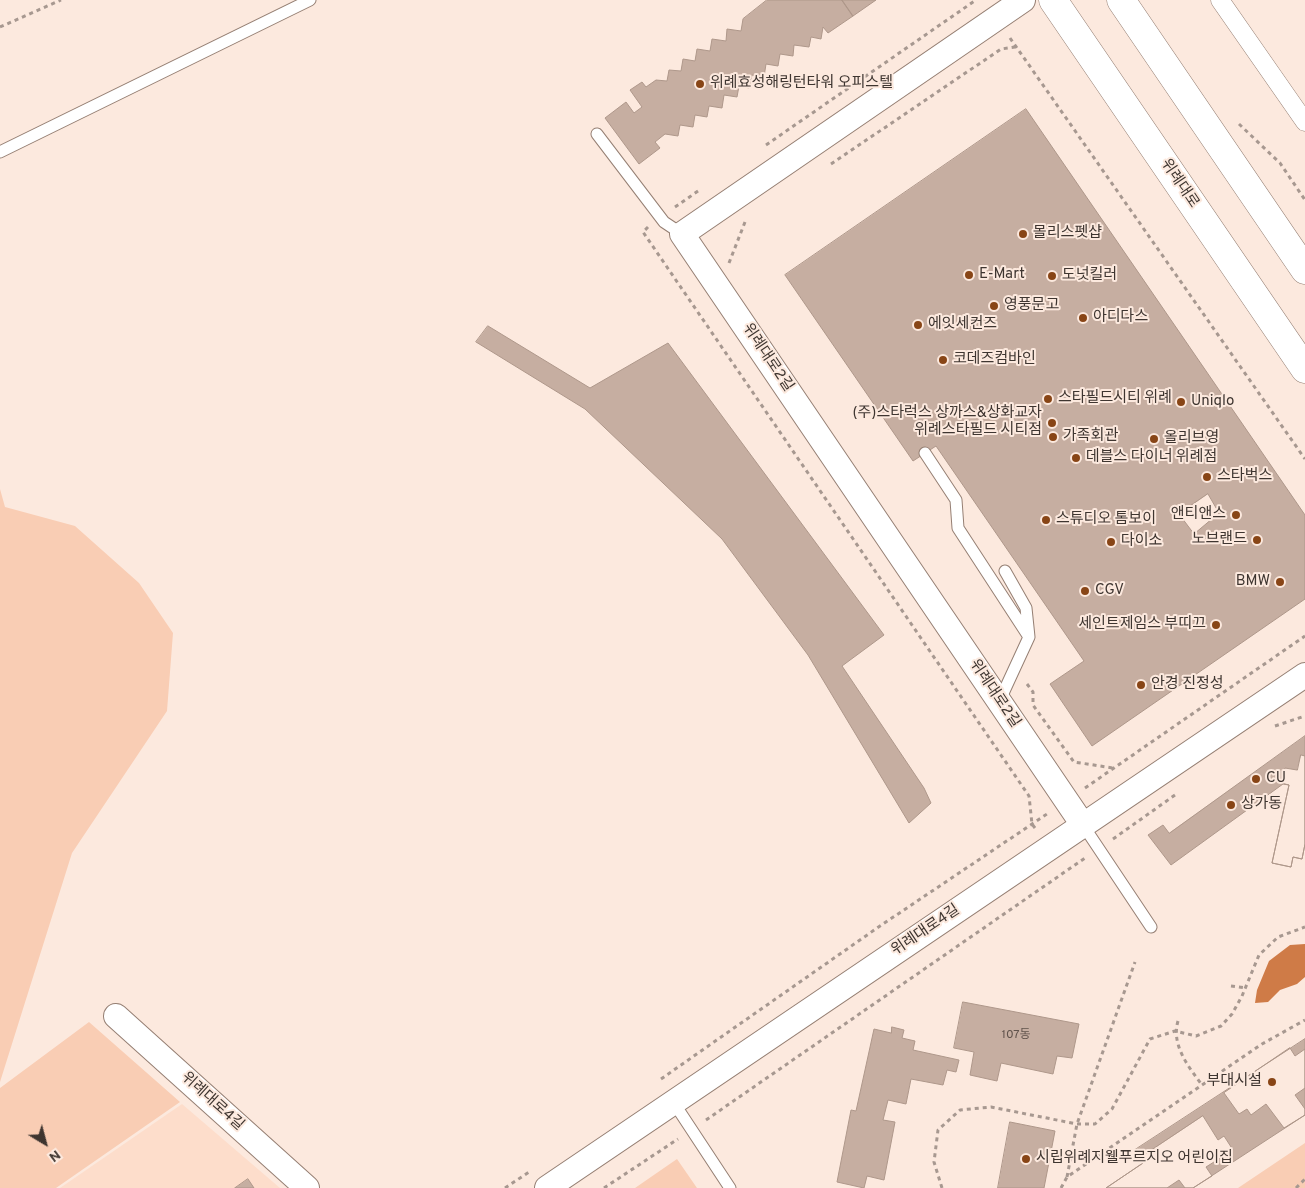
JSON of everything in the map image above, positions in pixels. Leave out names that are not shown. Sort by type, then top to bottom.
[{"type":"main road","name":"위례대로","points":[[1053,0],[1305,369]]},
{"type":"main road","points":[[1121,0],[1305,270]]},
{"type":"street","points":[[682,234],[1023,0]]},
{"type":"street","points":[[1220,0],[1305,122]]},
{"type":"street","name":"위례대로2길","points":[[682,234],[1083,825]]},
{"type":"street","name":"위례대로4길","points":[[547,1188],[1305,675]]},
{"type":"street","name":"위례대로4길","points":[[116,1016],[307,1188]]},
{"type":"lane","points":[[0,152],[310,0]]},
{"type":"lane","points":[[597,134],[664,222],[682,234]]},
{"type":"lane","points":[[925,453],[956,500],[958,528],[1029,637]]},
{"type":"lane","points":[[999,702],[1029,637],[1026,608],[1006,571]]},
{"type":"lane","points":[[1083,825],[1151,927]]},
{"type":"lane","points":[[674,1103],[730,1188]]},
{"type":"path","points":[[0,27],[61,0]]},
{"type":"path","points":[[763,146],[976,0]]},
{"type":"path","points":[[1009,37],[1305,459]]},
{"type":"path","points":[[827,166],[1001,49],[1016,47]]},
{"type":"path","points":[[1234,119],[1280,163],[1305,200]]},
{"type":"path","points":[[706,185],[660,217],[643,232],[1029,796],[1032,824]]},
{"type":"path","points":[[731,266],[729,263],[745,222],[753,216]]},
{"type":"path","points":[[655,1083],[880,926],[1066,801],[1305,636]]},
{"type":"path","points":[[1015,668],[1033,692],[1033,705],[1074,762],[1113,768]]},
{"type":"path","points":[[1267,729],[1305,716]]},
{"type":"path","points":[[604,1188],[692,1130],[1180,791]]},
{"type":"path","points":[[942,1188],[934,1162],[938,1130],[960,1110],[991,1107],[1077,1124],[1095,1124],[1112,1109],[1150,1039],[1175,1031],[1196,1036],[1221,1026],[1232,1014],[1246,988],[1259,955],[1278,937],[1305,927]]},
{"type":"path","points":[[1061,1188],[1067,1177],[1077,1124],[1135,962]]},
{"type":"path","points":[[1232,986],[1246,988]]},
{"type":"path","points":[[1067,1177],[1262,1044],[1305,1020]]},
{"type":"path","points":[[1178,1021],[1175,1031],[1183,1059],[1202,1084]]},
{"type":"path","points":[[505,1188],[537,1166]]},
{"type":"path","points":[[1296,1188],[1305,1179]]},
{"type":"shaded area","points":[[0,489],[5,507],[75,526],[139,583],[173,633],[167,711],[72,853],[0,1082]]},
{"type":"shaded area","points":[[1305,944],[1305,977],[1297,984],[1280,990],[1268,1002],[1255,1003],[1257,990],[1269,961],[1290,945]]},
{"type":"shaded area","points":[[89,1022],[180,1102],[56,1188],[0,1188],[0,1088]]},
{"type":"shaded area","points":[[182,1104],[280,1188],[60,1188]]},
{"type":"shaded area","points":[[1305,1143],[1305,1188],[1238,1188]]},
{"type":"shaded area","points":[[677,1159],[697,1188],[635,1188]]},
{"type":"building","name":"위례효성해링턴타워 오피스텔","points":[[767,0],[842,0],[853,16],[828,33],[823,27],[821,39],[811,37],[809,47],[794,45],[793,56],[780,54],[778,66],[766,64],[764,77],[752,75],[749,88],[739,86],[737,97],[724,95],[722,108],[709,106],[707,117],[695,115],[693,127],[680,125],[678,136],[665,134],[655,142],[660,148],[639,164],[605,118],[626,102],[634,113],[642,107],[630,90],[642,82],[646,87],[656,80],[667,81],[669,70],[681,71],[683,59],[695,61],[697,49],[710,51],[712,39],[726,41],[727,29],[741,31],[743,19]]},
{"type":"building","points":[[842,0],[876,0],[853,16]]},
{"type":"building","name":"스타필드시티 위례","points":[[1026,109],[1305,515],[1305,599],[1092,746],[1050,684],[1084,661],[936,446],[913,461],[785,275]]},
{"type":"building","points":[[488,326],[590,388],[668,343],[884,635],[842,666],[924,788],[931,803],[909,823],[808,655],[722,539],[585,409],[476,342]]},
{"type":"building","points":[[1208,494],[1219,513],[1194,534],[1179,514]]},
{"type":"building","name":"상가동","points":[[1305,736],[1305,844],[1302,859],[1293,857],[1291,867],[1272,863],[1289,785],[1283,784],[1171,865],[1148,835],[1163,825],[1169,833]]},
{"type":"building","points":[[1301,755],[1305,756],[1305,844],[1302,859],[1293,857],[1291,867],[1272,863],[1289,785],[1281,783],[1285,768],[1297,770]]},
{"type":"building","points":[[963,1002],[1079,1024],[1072,1058],[1057,1056],[1053,1074],[1001,1063],[997,1081],[970,1075],[974,1052],[954,1048]]},
{"type":"building","points":[[892,1027],[904,1030],[902,1038],[915,1041],[913,1050],[959,1060],[956,1072],[947,1070],[943,1085],[911,1079],[906,1104],[888,1100],[883,1120],[895,1122],[884,1180],[867,1176],[864,1188],[837,1182],[851,1110],[856,1111],[874,1029],[891,1033]]},
{"type":"building","name":"부대시설","points":[[1305,1039],[1305,1115],[1193,1188],[1106,1188],[1143,1163],[1135,1150]]},
{"type":"building","points":[[1290,1048],[1295,1056],[1305,1049],[1305,1088],[1295,1095],[1305,1109],[1305,1115],[1284,1128],[1266,1104],[1251,1115],[1247,1109],[1239,1114],[1224,1093]]},
{"type":"building","points":[[1203,1116],[1218,1140],[1224,1136],[1233,1150],[1206,1167],[1212,1176],[1193,1188],[1185,1188],[1179,1180],[1167,1188],[1106,1188],[1143,1163],[1140,1158]]},
{"type":"building","name":"시립위례지웰푸르지오 어린이집","points":[[1010,1122],[1055,1131],[1044,1188],[998,1188]]},
{"type":"building","points":[[248,1179],[254,1188],[235,1188]]},
{"type":"place","name":"위례효성해링턴타워 오피스텔","points":[[700,84]]},
{"type":"place","name":"몰리스펫샵","points":[[1023,234]]},
{"type":"place","name":"E-Mart","points":[[969,275]]},
{"type":"place","name":"도넛킬러","points":[[1052,276]]},
{"type":"place","name":"영풍문고","points":[[994,306]]},
{"type":"place","name":"아디다스","points":[[1083,318]]},
{"type":"place","name":"에잇세컨즈","points":[[918,325]]},
{"type":"place","name":"코데즈컴바인","points":[[943,360]]},
{"type":"place","name":"스타필드시티 위례","points":[[1048,399]]},
{"type":"place","name":"Uniqlo","points":[[1181,402]]},
{"type":"place","name":"(주)스타럭스 상까스&상화교자 위례스타필드 시티점","points":[[1052,423]]},
{"type":"place","name":"가족회관","points":[[1053,437]]},
{"type":"place","name":"올리브영","points":[[1154,439]]},
{"type":"place","name":"데블스 다이너 위례점","points":[[1076,458]]},
{"type":"place","name":"스타벅스","points":[[1207,477]]},
{"type":"place","name":"앤티앤스","points":[[1236,515]]},
{"type":"place","name":"스튜디오 톰보이","points":[[1046,520]]},
{"type":"place","name":"노브랜드","points":[[1257,540]]},
{"type":"place","name":"다이소","points":[[1111,542]]},
{"type":"place","name":"BMW","points":[[1280,582]]},
{"type":"place","name":"CGV","points":[[1085,591]]},
{"type":"place","name":"세인트제임스 부띠끄","points":[[1216,625]]},
{"type":"place","name":"안경 진정성","points":[[1141,685]]},
{"type":"place","name":"CU","points":[[1256,779]]},
{"type":"place","name":"상가동","points":[[1231,805]]},
{"type":"place","name":"부대시설","points":[[1272,1082]]},
{"type":"place","name":"시립위례지웰푸르지오 어린이집","points":[[1026,1159]]}]
